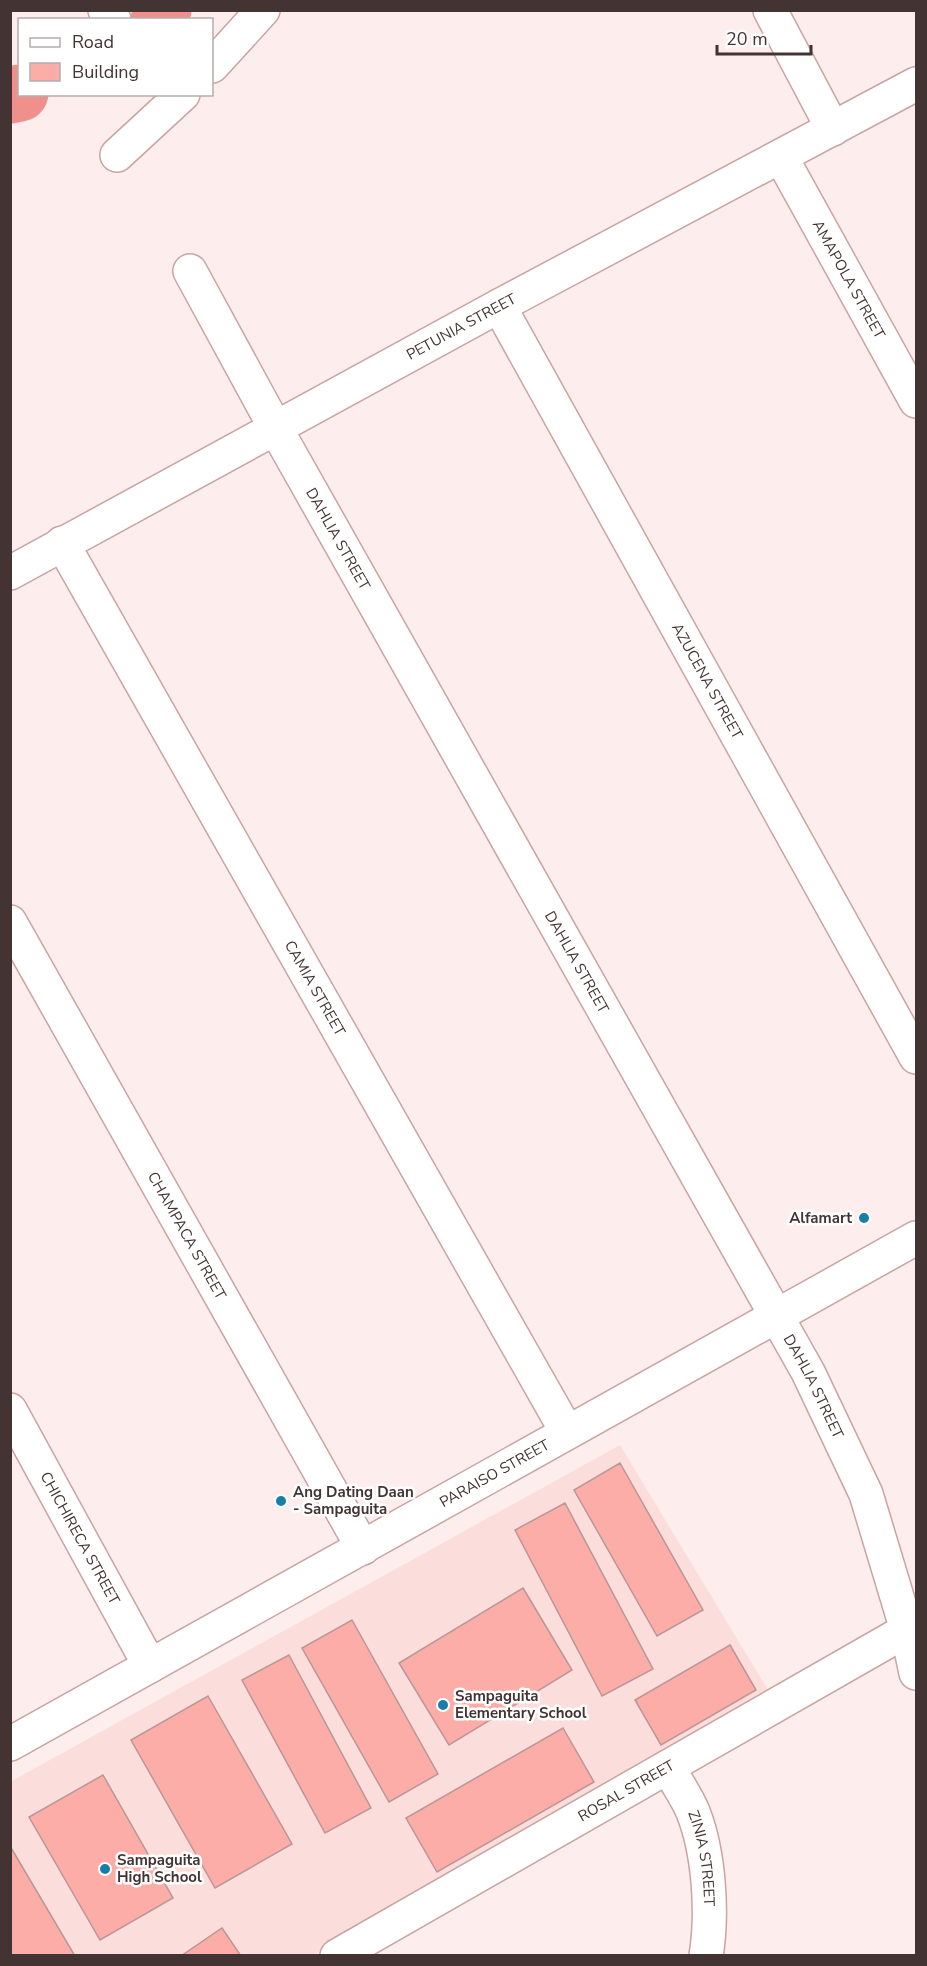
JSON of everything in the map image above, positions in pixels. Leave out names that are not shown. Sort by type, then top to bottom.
[{"type":"street","points":[[770,10],[833,129]]},
{"type":"street","points":[[213,65],[264,11]]},
{"type":"street","name":"PETUNIA STREET","points":[[10,573],[499,306],[916,84]]},
{"type":"street","points":[[117,155],[181,96]]},
{"type":"street","name":"AMAPOLA STREET","points":[[781,157],[916,401]]},
{"type":"street","name":"DAHLIA STREET","points":[[190,271],[276,429],[777,1315],[837,1429],[866,1494],[911,1627],[916,1673]]},
{"type":"street","name":"AZUCENA STREET","points":[[499,306],[916,1057]]},
{"type":"street","name":"CAMIA STREET","points":[[62,543],[567,1432]]},
{"type":"street","name":"CHAMPACA STREET","points":[[10,922],[363,1548]]},
{"type":"street","name":"PARAISO STREET","points":[[10,1744],[916,1238]]},
{"type":"street","name":"CHICHIRECA STREET","points":[[10,1410],[150,1666]]},
{"type":"street","name":"ROSAL STREET","points":[[336,1956],[911,1627]]},
{"type":"street","name":"ZINIA STREET","points":[[668,1767],[693,1812],[707,1869],[709,1938],[706,1956]]},
{"type":"shaded area","name":"Sampaguita Elementary School","points":[[620,1445],[768,1690],[313,1955],[11,1955],[10,1782]]},
{"type":"building","points":[[620,1463],[703,1610],[657,1636],[574,1490]]},
{"type":"building","points":[[565,1503],[653,1669],[602,1696],[515,1530]]},
{"type":"building","points":[[523,1588],[572,1670],[449,1745],[399,1663]]},
{"type":"building","points":[[352,1620],[438,1774],[389,1802],[302,1648]]},
{"type":"building","points":[[730,1645],[756,1690],[661,1745],[635,1700]]},
{"type":"building","points":[[289,1655],[371,1808],[325,1833],[242,1680]]},
{"type":"building","points":[[208,1696],[292,1844],[215,1888],[131,1740]]},
{"type":"building","points":[[563,1728],[594,1782],[437,1872],[406,1818]]},
{"type":"building","points":[[103,1775],[173,1898],[100,1940],[29,1817]]},
{"type":"building","points":[[10,1846],[75,1956],[10,1956]]},
{"type":"building","points":[[222,1928],[241,1956],[181,1956]]},
{"type":"waterway","points":[[160,18],[163,10]]},
{"type":"waterway","points":[[10,95],[18,93]]},
{"type":"place","name":"Alfamart","points":[[864,1218]]},
{"type":"place","name":"Ang Dating Daan - Sampaguita","points":[[281,1501]]},
{"type":"place","name":"Sampaguita Elementary School","points":[[443,1705]]},
{"type":"place","name":"Sampaguita High School","points":[[105,1869]]}]
